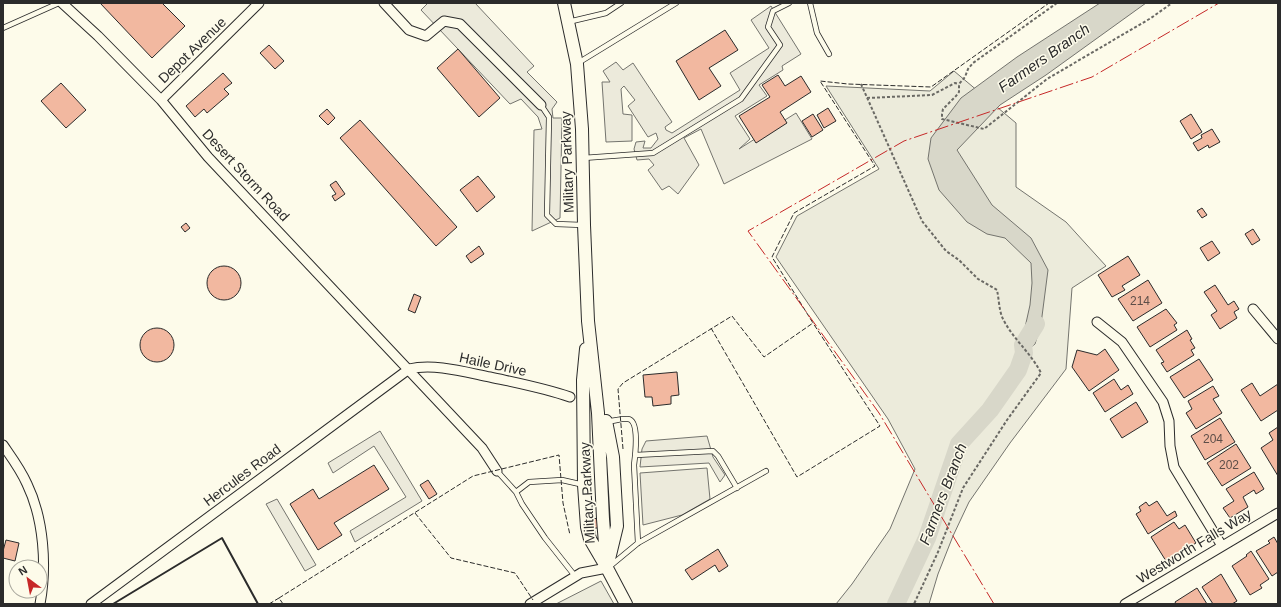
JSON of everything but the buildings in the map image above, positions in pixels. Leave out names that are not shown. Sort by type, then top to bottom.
[{"type":"street","name":"Desert Storm Road","points":[[60,3],[98,36],[161,100],[208,157],[482,448],[497,471]]},
{"type":"street","name":"Depot Avenue","points":[[161,100],[259,3]]},
{"type":"street","points":[[384,3],[409,30],[426,36],[444,21],[460,24],[541,105]]},
{"type":"street","name":"Military Parkway","points":[[564,3],[577,64],[583,158],[588,321],[598,413],[607,568]]},
{"type":"street","points":[[1253,309],[1278,339]]},
{"type":"street","name":"Military Parkway","points":[[588,321],[606,421],[610,531],[607,568]]},
{"type":"street","name":"Military Parkway","points":[[588,321],[583,380],[584,485],[587,527],[590,539],[607,568]]},
{"type":"street","points":[[1097,322],[1122,342],[1162,402],[1169,421],[1170,446],[1174,467],[1222,546]]},
{"type":"street","name":"Haile Drive","points":[[409,369],[417,367],[455,369],[551,391],[570,397]]},
{"type":"street","name":"Hercules Road","points":[[91,604],[409,369]]},
{"type":"street","points":[[3,445],[27,484],[35,504],[43,558],[43,587],[40,604]]},
{"type":"street","name":"Westworth Falls Way","points":[[1125,604],[1278,513]]},
{"type":"street","points":[[530,604],[581,573],[607,568],[626,604]]},
{"type":"lane","points":[[3,28],[60,3]]},
{"type":"lane","points":[[568,22],[606,13],[614,5],[621,3]]},
{"type":"lane","points":[[577,64],[676,3]]},
{"type":"lane","points":[[583,158],[652,154],[741,99],[780,45],[768,27],[773,11],[789,3]]},
{"type":"lane","points":[[810,3],[817,33],[829,54]]},
{"type":"lane","points":[[541,105],[549,117],[547,215],[556,224],[584,225]]},
{"type":"lane","points":[[606,421],[612,422],[628,419],[632,420],[635,425],[636,455],[634,465],[638,543]]},
{"type":"lane","points":[[636,455],[713,451],[718,456],[737,488]]},
{"type":"lane","points":[[497,471],[516,492],[522,504],[545,538],[575,576]]},
{"type":"lane","points":[[607,568],[638,543],[766,471]]},
{"type":"lane","points":[[516,492],[529,482],[562,480],[584,485]]},
{"type":"path","points":[[1057,3],[973,63],[959,84],[959,92],[943,109],[942,120],[984,129],[1047,79],[1151,18],[1172,3]]},
{"type":"path","points":[[867,98],[932,95],[955,83],[959,84]]},
{"type":"path","points":[[861,84],[922,221],[946,251],[959,260],[978,279],[997,290],[1002,317],[1013,334],[1035,361],[1042,373],[1026,392],[963,488],[938,552],[914,604]]},
{"type":"shaded area","points":[[428,3],[475,3],[534,66],[527,72],[557,102],[552,109],[553,118],[562,118],[560,218],[532,231],[534,130],[542,129],[538,117],[521,99],[510,104],[421,10]]},
{"type":"shaded area","points":[[771,6],[801,54],[782,66],[783,70],[759,85],[767,96],[735,116],[750,139],[739,149],[796,113],[812,139],[724,184],[701,129],[684,138],[699,165],[678,194],[669,186],[662,190],[648,170],[654,165],[649,159],[637,160],[634,149],[636,142],[645,141],[643,148],[651,148],[658,139],[656,133],[648,137],[628,106],[635,100],[624,86],[621,89],[623,114],[632,115],[632,141],[606,142],[602,82],[610,82],[603,71],[616,62],[623,70],[633,63],[672,122],[665,127],[666,130],[672,133],[740,90],[730,73],[769,48],[751,20]]},
{"type":"shaded area","points":[[954,71],[1016,123],[1016,187],[1066,222],[1106,266],[1072,288],[1066,369],[1010,443],[969,502],[953,536],[938,574],[929,604],[836,604],[852,584],[890,529],[915,469],[888,419],[776,257],[797,216],[879,169],[826,86],[930,91]]},
{"type":"shaded area","points":[[380,431],[422,501],[355,542],[350,531],[406,497],[374,446],[333,473],[328,463]]},
{"type":"shaded area","points":[[707,436],[713,457],[725,475],[720,482],[709,463],[640,467],[642,449],[646,441]]},
{"type":"shaded area","points":[[707,468],[710,499],[682,515],[643,525],[640,473]]},
{"type":"shaded area","points":[[277,499],[316,565],[305,571],[266,504]]},
{"type":"shaded area","points":[[601,581],[614,604],[556,604]]},
{"type":"water","points":[[1100,3],[1146,3],[1046,75],[1000,105],[957,150],[992,205],[1031,238],[1048,270],[1041,324],[1035,344],[1026,351],[1022,341],[1030,305],[1032,283],[1031,263],[1005,238],[987,234],[967,222],[939,190],[928,159],[931,138],[961,98],[1017,57]]},
{"type":"waterway","name":"Farmers Branch","points":[[896,604],[927,538],[959,444],[990,410],[1018,370],[1024,353],[1023,345],[1036,324]]},
{"type":"fence","points":[[623,449],[618,389],[623,383],[732,316],[764,357],[813,323],[772,257],[794,213],[875,166],[820,81],[848,84],[931,87],[1049,3]]},
{"type":"fence","points":[[711,328],[797,477],[880,426],[813,323]]},
{"type":"fence","points":[[283,604],[279,598],[473,476],[559,455],[563,503],[570,535]]},
{"type":"fence","points":[[415,513],[451,558],[515,573],[533,600]]},
{"type":"fence","points":[[269,604],[279,598]]},
{"type":"wall","points":[[113,604],[222,538],[258,604]]},
{"type":"power","points":[[994,604],[879,413],[748,231],[904,141],[1092,77],[1219,3]]}]
